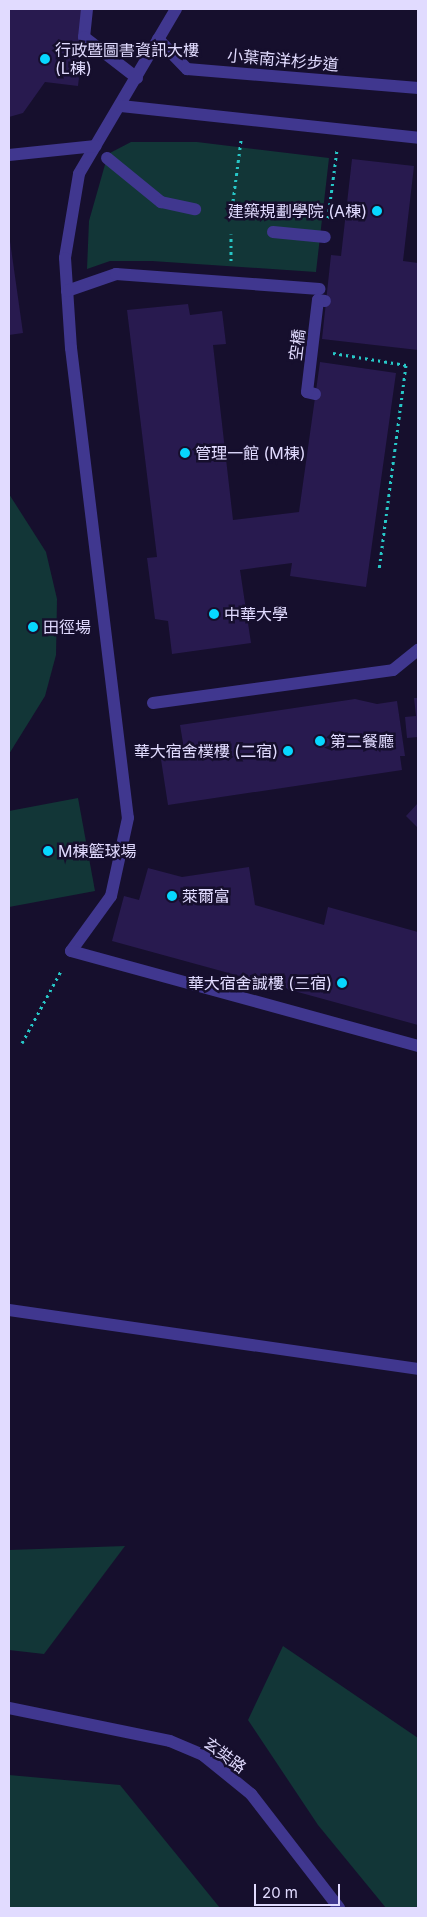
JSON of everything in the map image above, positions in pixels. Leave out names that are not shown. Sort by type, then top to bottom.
[{"type":"street","points":[[87,9],[84,37],[136,78]]},
{"type":"street","points":[[176,9],[121,106],[79,174],[65,258],[67,290],[128,818],[111,896],[71,951],[418,1046]]},
{"type":"street","name":"小葉南洋杉步道","points":[[158,39],[187,69],[418,88]]},
{"type":"street","points":[[121,106],[418,138]]},
{"type":"street","points":[[9,154],[96,146]]},
{"type":"street","points":[[107,158],[160,202],[195,209]]},
{"type":"street","points":[[273,232],[325,237]]},
{"type":"street","points":[[67,290],[116,274],[230,283]]},
{"type":"street","name":"空橋","points":[[230,283],[322,295],[318,300],[308,392],[315,394]]},
{"type":"street","points":[[153,703],[393,670],[418,650]]},
{"type":"street","points":[[9,1310],[418,1369]]},
{"type":"street","name":"玄奘路","points":[[9,1708],[170,1741],[203,1755],[251,1794],[339,1908]]},
{"type":"path","points":[[234,201],[243,119]]},
{"type":"path","points":[[325,237],[340,130]]},
{"type":"path","points":[[230,283],[231,234]]},
{"type":"path","points":[[313,350],[406,364],[379,569]]},
{"type":"path","points":[[22,1043],[71,951]]},
{"type":"green space","points":[[131,142],[197,142],[329,158],[316,272],[152,261],[110,261],[87,269],[89,221],[108,154]]},
{"type":"green space","name":"田徑場","points":[[9,494],[46,552],[57,599],[56,655],[45,696],[9,754]]},
{"type":"green space","name":"M棟籃球場","points":[[78,798],[95,891],[9,907],[9,811]]},
{"type":"green space","points":[[125,1546],[44,1654],[9,1650],[9,1550]]},
{"type":"green space","points":[[283,1646],[418,1738],[418,1908],[386,1908],[318,1825],[248,1720]]},
{"type":"green space","points":[[9,1775],[120,1785],[220,1908],[9,1908]]},
{"type":"building","name":"行政暨圖書資訊大樓 (L棟)","points":[[9,9],[87,9],[78,86],[45,82],[23,113],[9,117]]},
{"type":"building","name":"建築規劃學院 (A棟)","points":[[352,159],[414,166],[403,261],[418,263],[418,350],[322,339],[331,255],[341,256]]},
{"type":"building","points":[[9,234],[23,333],[9,335]]},
{"type":"building","name":"管理一館 (M棟)","points":[[188,304],[190,315],[222,311],[226,344],[213,345],[233,520],[299,512],[320,362],[396,373],[366,587],[290,576],[292,563],[240,570],[251,643],[172,654],[168,621],[155,619],[147,558],[157,557],[127,310]]},
{"type":"building","points":[[414,698],[418,698],[418,737],[407,738],[405,717],[416,716]]},
{"type":"building","name":"華大宿舍樸樓 (二宿)","points":[[355,699],[377,704],[397,701],[405,756],[400,756],[402,770],[168,805],[160,753],[184,749],[180,725]]},
{"type":"building","points":[[418,803],[418,828],[406,816]]},
{"type":"building","name":"華大宿舍誠樓 (三宿)","points":[[249,867],[255,905],[324,925],[328,907],[418,932],[418,1025],[112,941],[124,896],[139,900],[148,868],[182,877]]},
{"type":"place","name":"行政暨圖書資訊大樓 (L棟)","points":[[45,59]]},
{"type":"place","name":"建築規劃學院 (A棟)","points":[[377,211]]},
{"type":"place","name":"管理一館 (M棟)","points":[[185,453]]},
{"type":"place","name":"中華大學","points":[[214,614]]},
{"type":"place","name":"田徑場","points":[[33,627]]},
{"type":"place","name":"第二餐廳","points":[[320,741]]},
{"type":"place","name":"華大宿舍樸樓 (二宿)","points":[[288,751]]},
{"type":"place","name":"M棟籃球場","points":[[48,851]]},
{"type":"place","name":"萊爾富","points":[[172,896]]},
{"type":"place","name":"華大宿舍誠樓 (三宿)","points":[[342,983]]}]
